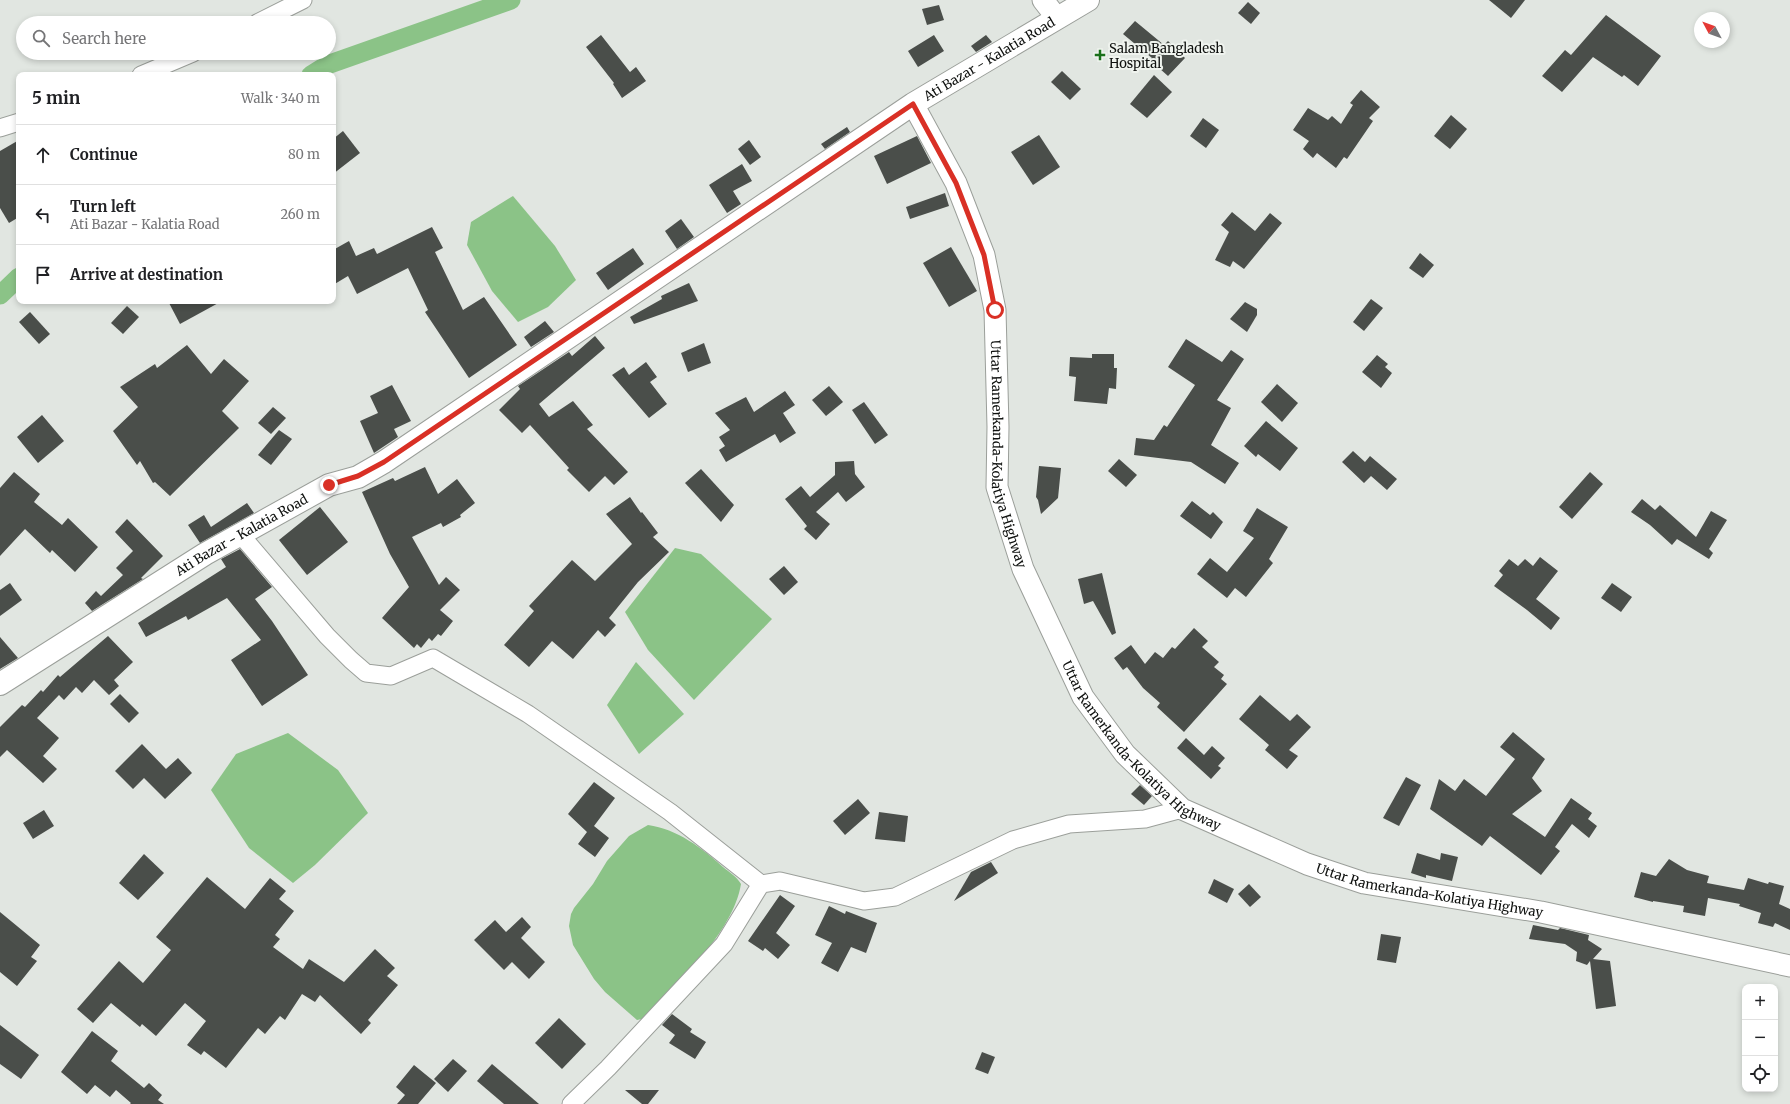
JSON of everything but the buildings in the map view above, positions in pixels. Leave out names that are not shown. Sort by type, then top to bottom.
[{"type":"main road","name":"Ati Bazar - Kalatia Road","points":[[0,684],[205,554],[329,485],[358,476],[384,462],[913,104],[1088,0]]},
{"type":"street","points":[[271,16],[303,0]]},
{"type":"street","points":[[1043,0],[1057,18]]},
{"type":"street","points":[[148,72],[176,60]]},
{"type":"street","name":"Uttar Ramerkanda-Kolatiya Highway","points":[[913,104],[956,183],[984,255],[995,310],[998,427],[997,487],[1023,569],[1083,697],[1125,754],[1182,809],[1307,864],[1364,883],[1541,912],[1790,966]]},
{"type":"street","points":[[0,128],[16,123]]},
{"type":"street","points":[[240,534],[327,636],[366,673],[391,676],[433,658],[541,722],[670,812],[761,884],[780,881],[864,900],[895,897],[1013,840],[1069,824],[1145,819],[1182,809]]},
{"type":"street","points":[[571,1104],[608,1068],[724,944],[761,884]]},
{"type":"shaded area","points":[[513,196],[555,246],[576,280],[548,307],[518,322],[492,291],[467,245],[471,222]]},
{"type":"shaded area","points":[[675,548],[701,554],[772,619],[694,700],[648,650],[625,612]]},
{"type":"shaded area","points":[[636,662],[684,714],[639,754],[607,705]]},
{"type":"shaded area","points":[[288,733],[338,770],[368,813],[315,865],[293,883],[249,848],[211,790],[236,754]]},
{"type":"shaded area","points":[[648,825],[659,827],[679,835],[698,846],[735,877],[741,884],[736,902],[727,921],[715,939],[671,990],[642,1019],[637,1020],[605,992],[594,979],[573,945],[569,926],[571,914],[574,908],[593,884],[607,861],[629,836]]},
{"type":"waterway","points":[[316,72],[327,65],[511,0]]},
{"type":"waterway","points":[[0,295],[16,280]]},
{"type":"place","name":"Salam Bangladesh Hospital","points":[[1100,55]]},
{"type":"route","points":[[329,485],[358,476],[384,462],[913,104],[956,183],[984,255],[995,310]]}]
